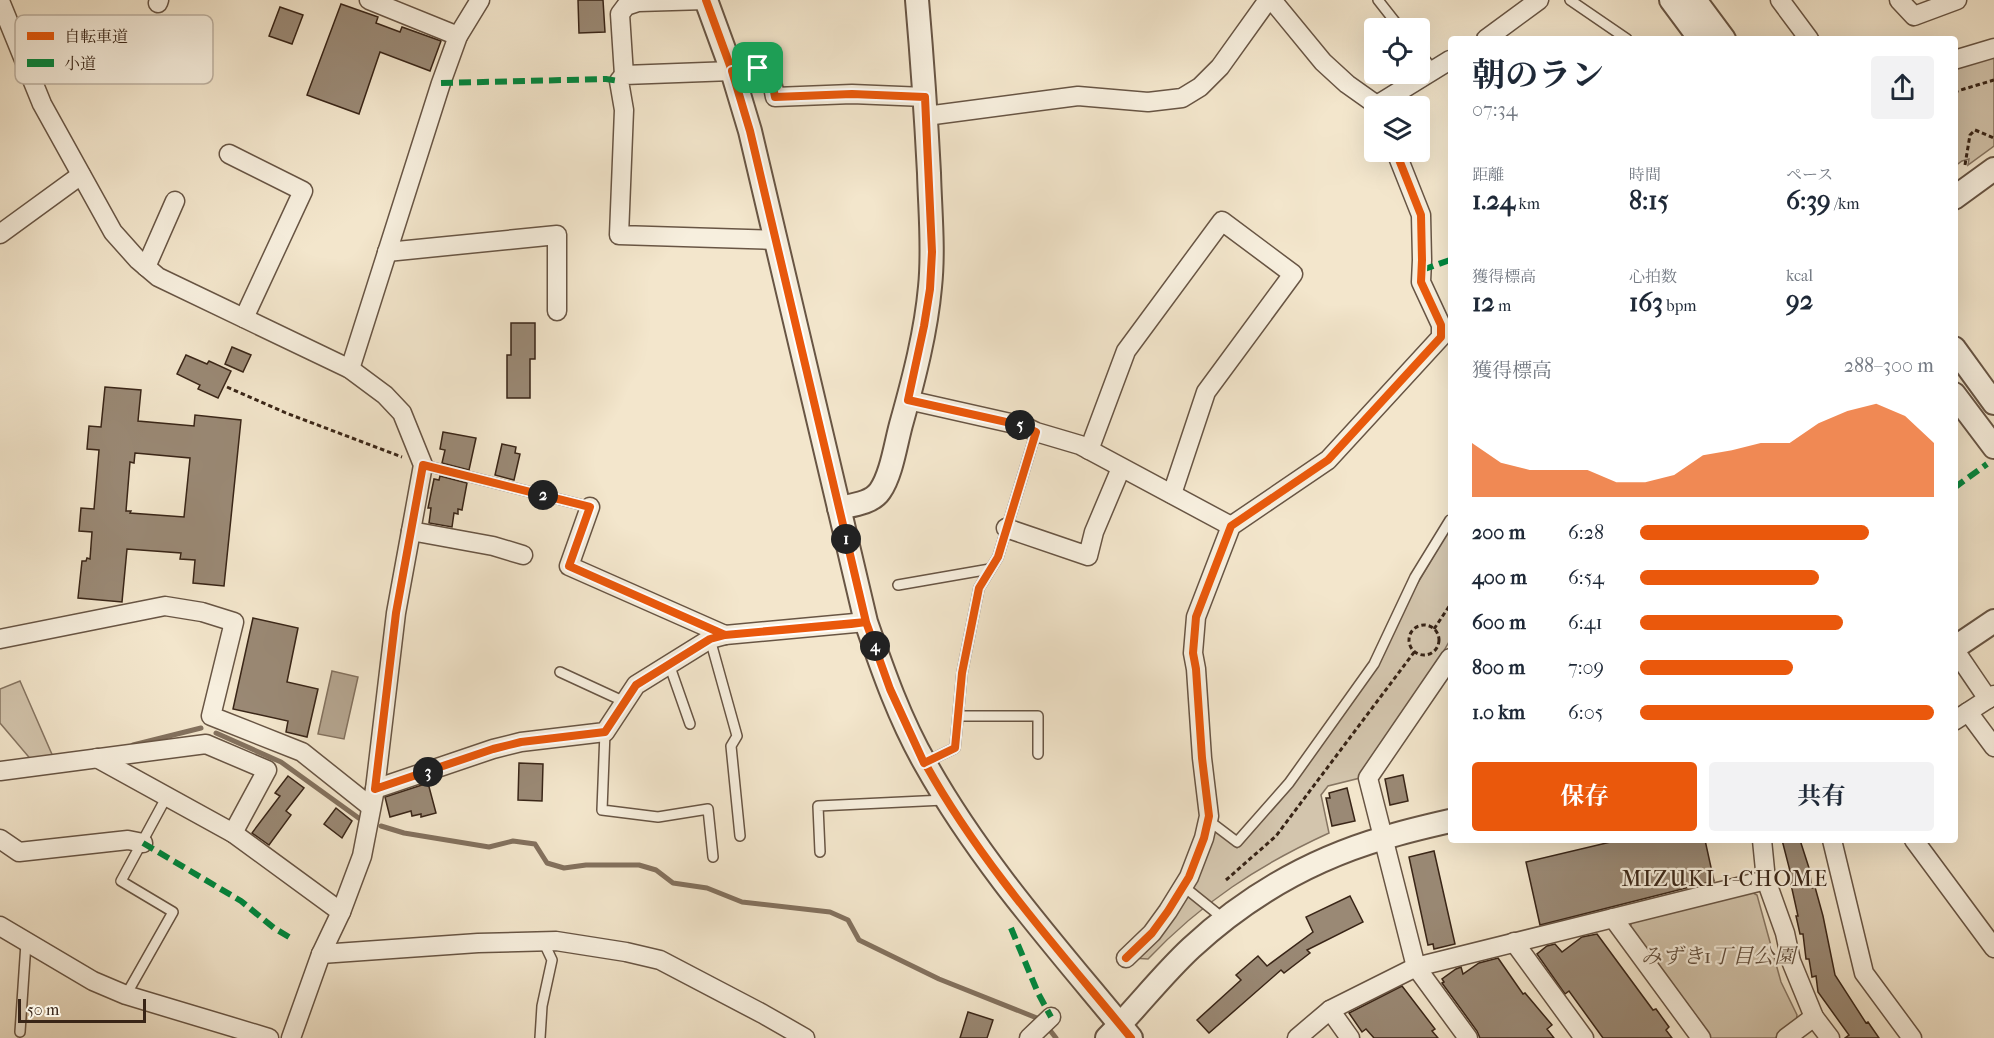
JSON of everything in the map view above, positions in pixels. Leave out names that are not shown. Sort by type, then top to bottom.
[{"type":"street","points":[[369,0],[458,36]]},
{"type":"street","points":[[350,369],[441,83],[458,36],[480,0]]},
{"type":"street","points":[[776,240],[619,235],[624,110],[619,81],[624,75],[620,14],[626,6],[638,2],[706,0],[732,71],[750,131],[776,240],[866,622],[890,689],[924,763],[946,800],[987,860],[1119,1034],[1174,965],[1224,919],[1297,872],[1383,838],[1448,822]]},
{"type":"street","points":[[839,508],[863,503],[880,492],[886,480],[908,400],[930,289],[932,252],[917,0]]},
{"type":"street","points":[[624,75],[758,68],[770,71],[775,97],[852,94],[925,107],[1078,96],[1148,102],[1182,98],[1200,87],[1220,67],[1270,0],[1323,62],[1364,96]]},
{"type":"street","points":[[1490,36],[1539,0]]},
{"type":"street","points":[[1671,0],[1698,36]]},
{"type":"street","points":[[1695,0],[1722,36]]},
{"type":"street","points":[[1780,0],[1807,36]]},
{"type":"street","points":[[1899,0],[1914,16],[1957,0]]},
{"type":"street","points":[[2,14],[15,43]]},
{"type":"street","points":[[1958,59],[1994,48]]},
{"type":"street","points":[[1394,96],[1448,61]]},
{"type":"street","points":[[33,84],[113,231],[146,267],[158,277],[350,369],[385,395],[402,413],[423,465],[396,613],[373,798],[362,856],[341,912],[321,954],[291,1038]]},
{"type":"street","points":[[229,154],[303,191],[244,318]]},
{"type":"street","points":[[1126,958],[1152,933],[1189,877],[1204,838],[1208,820],[1193,653],[1195,626],[1196,617],[1231,526],[1328,460],[1441,337],[1441,325],[1421,282],[1421,215],[1400,162]]},
{"type":"street","points":[[1958,195],[1994,169]]},
{"type":"street","points":[[0,234],[81,175]]},
{"type":"street","points":[[146,267],[175,201]]},
{"type":"street","points":[[1089,450],[1126,351],[1222,221],[1293,274],[1206,392],[1172,494]]},
{"type":"street","points":[[387,252],[557,235],[557,310]]},
{"type":"street","points":[[1958,354],[1994,403]]},
{"type":"street","points":[[1958,399],[1994,447]]},
{"type":"street","points":[[908,400],[1024,426],[1036,432],[1080,445],[1231,526]]},
{"type":"street","points":[[1006,528],[1088,556],[1094,532],[1122,468]]},
{"type":"street","points":[[590,507],[569,566],[717,637]]},
{"type":"street","points":[[411,531],[493,546],[523,555]]},
{"type":"street","points":[[0,639],[165,606],[202,612],[234,622],[206,744]]},
{"type":"street","points":[[1958,645],[1994,621]]},
{"type":"street","points":[[373,798],[493,749],[521,742],[605,732],[636,685],[717,637],[866,622]]},
{"type":"street","points":[[1958,653],[1991,697],[1961,716],[1994,747]]},
{"type":"street","points":[[1448,664],[1368,778],[1416,966],[1468,1038]]},
{"type":"street","points":[[211,716],[302,752],[373,798]]},
{"type":"street","points":[[0,771],[206,744],[267,770],[233,833]]},
{"type":"street","points":[[97,758],[233,833],[341,912]]},
{"type":"street","points":[[0,838],[19,852],[128,840],[143,843]]},
{"type":"street","points":[[1762,843],[1766,880],[1785,933],[1791,962],[1814,1017],[1830,1038]]},
{"type":"street","points":[[1833,843],[1864,973],[1912,1038]]},
{"type":"street","points":[[1916,843],[1994,948]]},
{"type":"street","points":[[1297,1038],[1329,1010],[1416,966],[1766,880]]},
{"type":"street","points":[[1613,918],[1701,1038]]},
{"type":"street","points":[[0,926],[93,981],[126,996],[269,1038]]},
{"type":"street","points":[[321,954],[478,943],[543,941],[626,952],[660,960],[804,1038]]},
{"type":"street","points":[[1514,942],[1584,1038]]},
{"type":"street","points":[[1329,1010],[1350,1038]]},
{"type":"street","points":[[1029,1038],[1052,1017]]},
{"type":"street","points":[[1786,1038],[1814,1017]]},
{"type":"lane","points":[[1378,0],[1392,18]]},
{"type":"lane","points":[[1570,0],[1623,36]]},
{"type":"lane","points":[[1430,66],[1434,71]]},
{"type":"lane","points":[[924,763],[955,748],[962,673],[979,588],[998,557],[1036,432]]},
{"type":"lane","points":[[423,465],[590,507]]},
{"type":"lane","points":[[1208,820],[1237,842],[1289,783],[1374,664],[1415,577],[1448,523]]},
{"type":"lane","points":[[898,585],[990,569]]},
{"type":"lane","points":[[717,637],[736,736],[731,746],[740,836]]},
{"type":"lane","points":[[669,664],[690,724]]},
{"type":"lane","points":[[560,672],[625,702]]},
{"type":"lane","points":[[958,716],[1038,716],[1038,754]]},
{"type":"lane","points":[[605,732],[602,810],[658,817],[708,809],[713,857]]},
{"type":"lane","points":[[126,996],[173,912],[121,881],[166,796]]},
{"type":"lane","points":[[820,852],[818,807],[946,800]]},
{"type":"lane","points":[[1183,886],[1224,919]]},
{"type":"lane","points":[[540,1038],[542,1006],[552,960],[543,941]]},
{"type":"lane","points":[[20,1032],[26,943]]},
{"type":"path","points":[[1958,91],[1994,80]]},
{"type":"path","points":[[1964,173],[1970,135],[1974,130],[1994,138]]},
{"type":"path","points":[[227,387],[423,465]]},
{"type":"path","points":[[1434,629],[1448,608]]},
{"type":"path","points":[[1426,625],[1434,629],[1439,638],[1437,648],[1429,654],[1415,651],[1409,638],[1413,630],[1426,625]]},
{"type":"path","points":[[1226,880],[1276,836],[1415,651]]},
{"type":"green space","points":[[1994,57],[1994,146],[1968,165],[1969,159],[1958,164],[1958,67]]},
{"type":"green space","points":[[1448,531],[1448,644],[1430,675],[1360,778],[1328,786],[1321,795],[1329,833],[1279,858],[1232,887],[1189,920],[1148,959],[1133,958],[1214,832],[1237,848],[1291,787],[1373,672],[1413,591]]},
{"type":"green space","points":[[20,681],[54,759],[33,762],[0,723],[0,689]]},
{"type":"green space","name":"みずき1丁目公園","points":[[1751,892],[1757,895],[1781,982],[1797,1015],[1796,1023],[1775,1038],[1710,1038],[1630,927],[1633,920]]},
{"type":"shaded area","points":[[332,671],[358,677],[344,739],[318,734]]},
{"type":"building","points":[[578,0],[603,0],[605,32],[579,33]]},
{"type":"building","points":[[341,4],[378,17],[376,23],[400,32],[402,27],[441,41],[430,71],[380,52],[359,114],[307,95]]},
{"type":"building","points":[[280,7],[303,15],[292,44],[269,36]]},
{"type":"building","points":[[511,323],[535,323],[535,359],[530,359],[530,398],[507,398],[507,355],[511,355]]},
{"type":"building","points":[[232,347],[251,355],[243,372],[225,364]]},
{"type":"building","points":[[186,355],[207,364],[209,361],[231,371],[218,398],[198,389],[200,385],[177,374]]},
{"type":"building","points":[[105,387],[141,390],[138,421],[194,426],[195,415],[241,420],[224,586],[193,583],[195,560],[180,559],[181,553],[127,549],[122,602],[78,598],[82,561],[90,559],[92,532],[79,531],[81,508],[94,509],[99,450],[87,449],[89,426],[101,427]],"holes":[[[135,453],[190,458],[184,517],[126,511],[130,462],[134,463]]]},
{"type":"building","points":[[443,432],[476,438],[469,470],[442,463],[445,450],[440,449]]},
{"type":"building","points":[[502,444],[516,447],[515,453],[520,454],[514,480],[495,475]]},
{"type":"building","points":[[440,476],[467,483],[462,510],[458,509],[458,514],[454,513],[452,527],[429,523],[431,508],[428,508],[434,479],[439,480]]},
{"type":"building","points":[[253,618],[298,628],[287,682],[318,689],[307,737],[286,732],[288,721],[233,709]]},
{"type":"building","points":[[519,763],[543,764],[542,801],[518,800]]},
{"type":"building","points":[[1403,775],[1408,801],[1390,805],[1385,779]]},
{"type":"building","points":[[288,776],[304,788],[286,811],[291,815],[269,845],[252,833],[280,796],[275,793]]},
{"type":"building","points":[[428,783],[436,813],[421,817],[421,814],[412,816],[411,811],[390,817],[385,797]]},
{"type":"building","points":[[1347,788],[1355,821],[1332,826],[1326,798],[1330,798],[1329,793]]},
{"type":"building","points":[[336,808],[352,821],[342,838],[324,824]]},
{"type":"building","points":[[1606,843],[1706,843],[1714,881],[1540,925],[1526,862]]},
{"type":"building","points":[[1783,843],[1801,843],[1809,868],[1812,888],[1815,887],[1823,916],[1835,975],[1866,1023],[1868,1022],[1879,1038],[1845,1038],[1849,1035],[1818,992],[1816,976],[1812,977],[1809,959],[1806,959],[1803,934],[1800,934],[1788,871],[1790,871]]},
{"type":"building","points":[[1434,851],[1455,944],[1434,949],[1433,944],[1428,945],[1409,857]]},
{"type":"building","points":[[1350,896],[1363,922],[1307,950],[1310,953],[1284,973],[1281,970],[1209,1033],[1197,1020],[1241,980],[1236,975],[1258,956],[1267,966],[1313,932],[1306,917]]},
{"type":"building","points":[[1597,934],[1653,1010],[1656,1009],[1669,1027],[1666,1030],[1672,1038],[1603,1038],[1569,991],[1565,994],[1537,954],[1547,946],[1555,944],[1562,952],[1582,937]]},
{"type":"building","points":[[1498,958],[1523,994],[1525,993],[1552,1025],[1547,1029],[1554,1038],[1480,1038],[1442,983],[1444,982],[1442,979],[1456,969],[1461,967],[1463,974],[1479,963]]},
{"type":"building","points":[[1402,986],[1435,1029],[1432,1031],[1438,1038],[1374,1038],[1366,1029],[1362,1032],[1349,1013]]},
{"type":"building","points":[[968,1012],[993,1020],[987,1038],[960,1038]]},
{"type":"waterway","points":[[133,745],[201,728]]},
{"type":"waterway","points":[[216,733],[281,762],[360,819]]},
{"type":"waterway","points":[[381,826],[404,833],[489,847],[513,841],[535,844],[547,863],[564,868],[586,865],[639,865],[656,870],[673,883],[707,888],[742,902],[830,912],[848,920],[859,940],[939,979],[1042,1020],[1056,1038]]},
{"type":"marked path","points":[[441,83],[606,79],[619,81]]},
{"type":"marked path","points":[[1422,270],[1448,261]]},
{"type":"marked path","points":[[1958,485],[1987,464]]},
{"type":"marked path","points":[[143,843],[241,901],[274,928],[294,940]]},
{"type":"marked path","points":[[1011,928],[1038,993],[1051,1017]]},
{"type":"cycle path","points":[[706,0],[732,71],[750,131],[866,622],[893,695],[926,765],[948,802],[996,872],[1131,1038]]},
{"type":"cycle path","points":[[1126,958],[1152,933],[1168,911],[1189,877],[1204,838],[1209,816],[1193,653],[1196,617],[1231,526],[1328,460],[1441,337],[1441,325],[1421,282],[1421,215],[1400,162]]},
{"type":"district","name":"MIZUKI 1-CHOME","points":[[1725,878]]},
{"type":"route","points":[[758,68],[732,71],[750,131],[866,622],[725,635],[569,566],[590,507],[423,465],[396,613],[375,789],[493,749],[521,742],[605,732],[636,685],[710,639],[725,635],[851,624],[866,622],[890,689],[924,763],[955,748],[962,673],[979,588],[998,557],[1036,432],[1024,426],[908,400],[930,289],[932,252],[925,97],[852,94],[775,97],[770,71],[758,68]]}]
